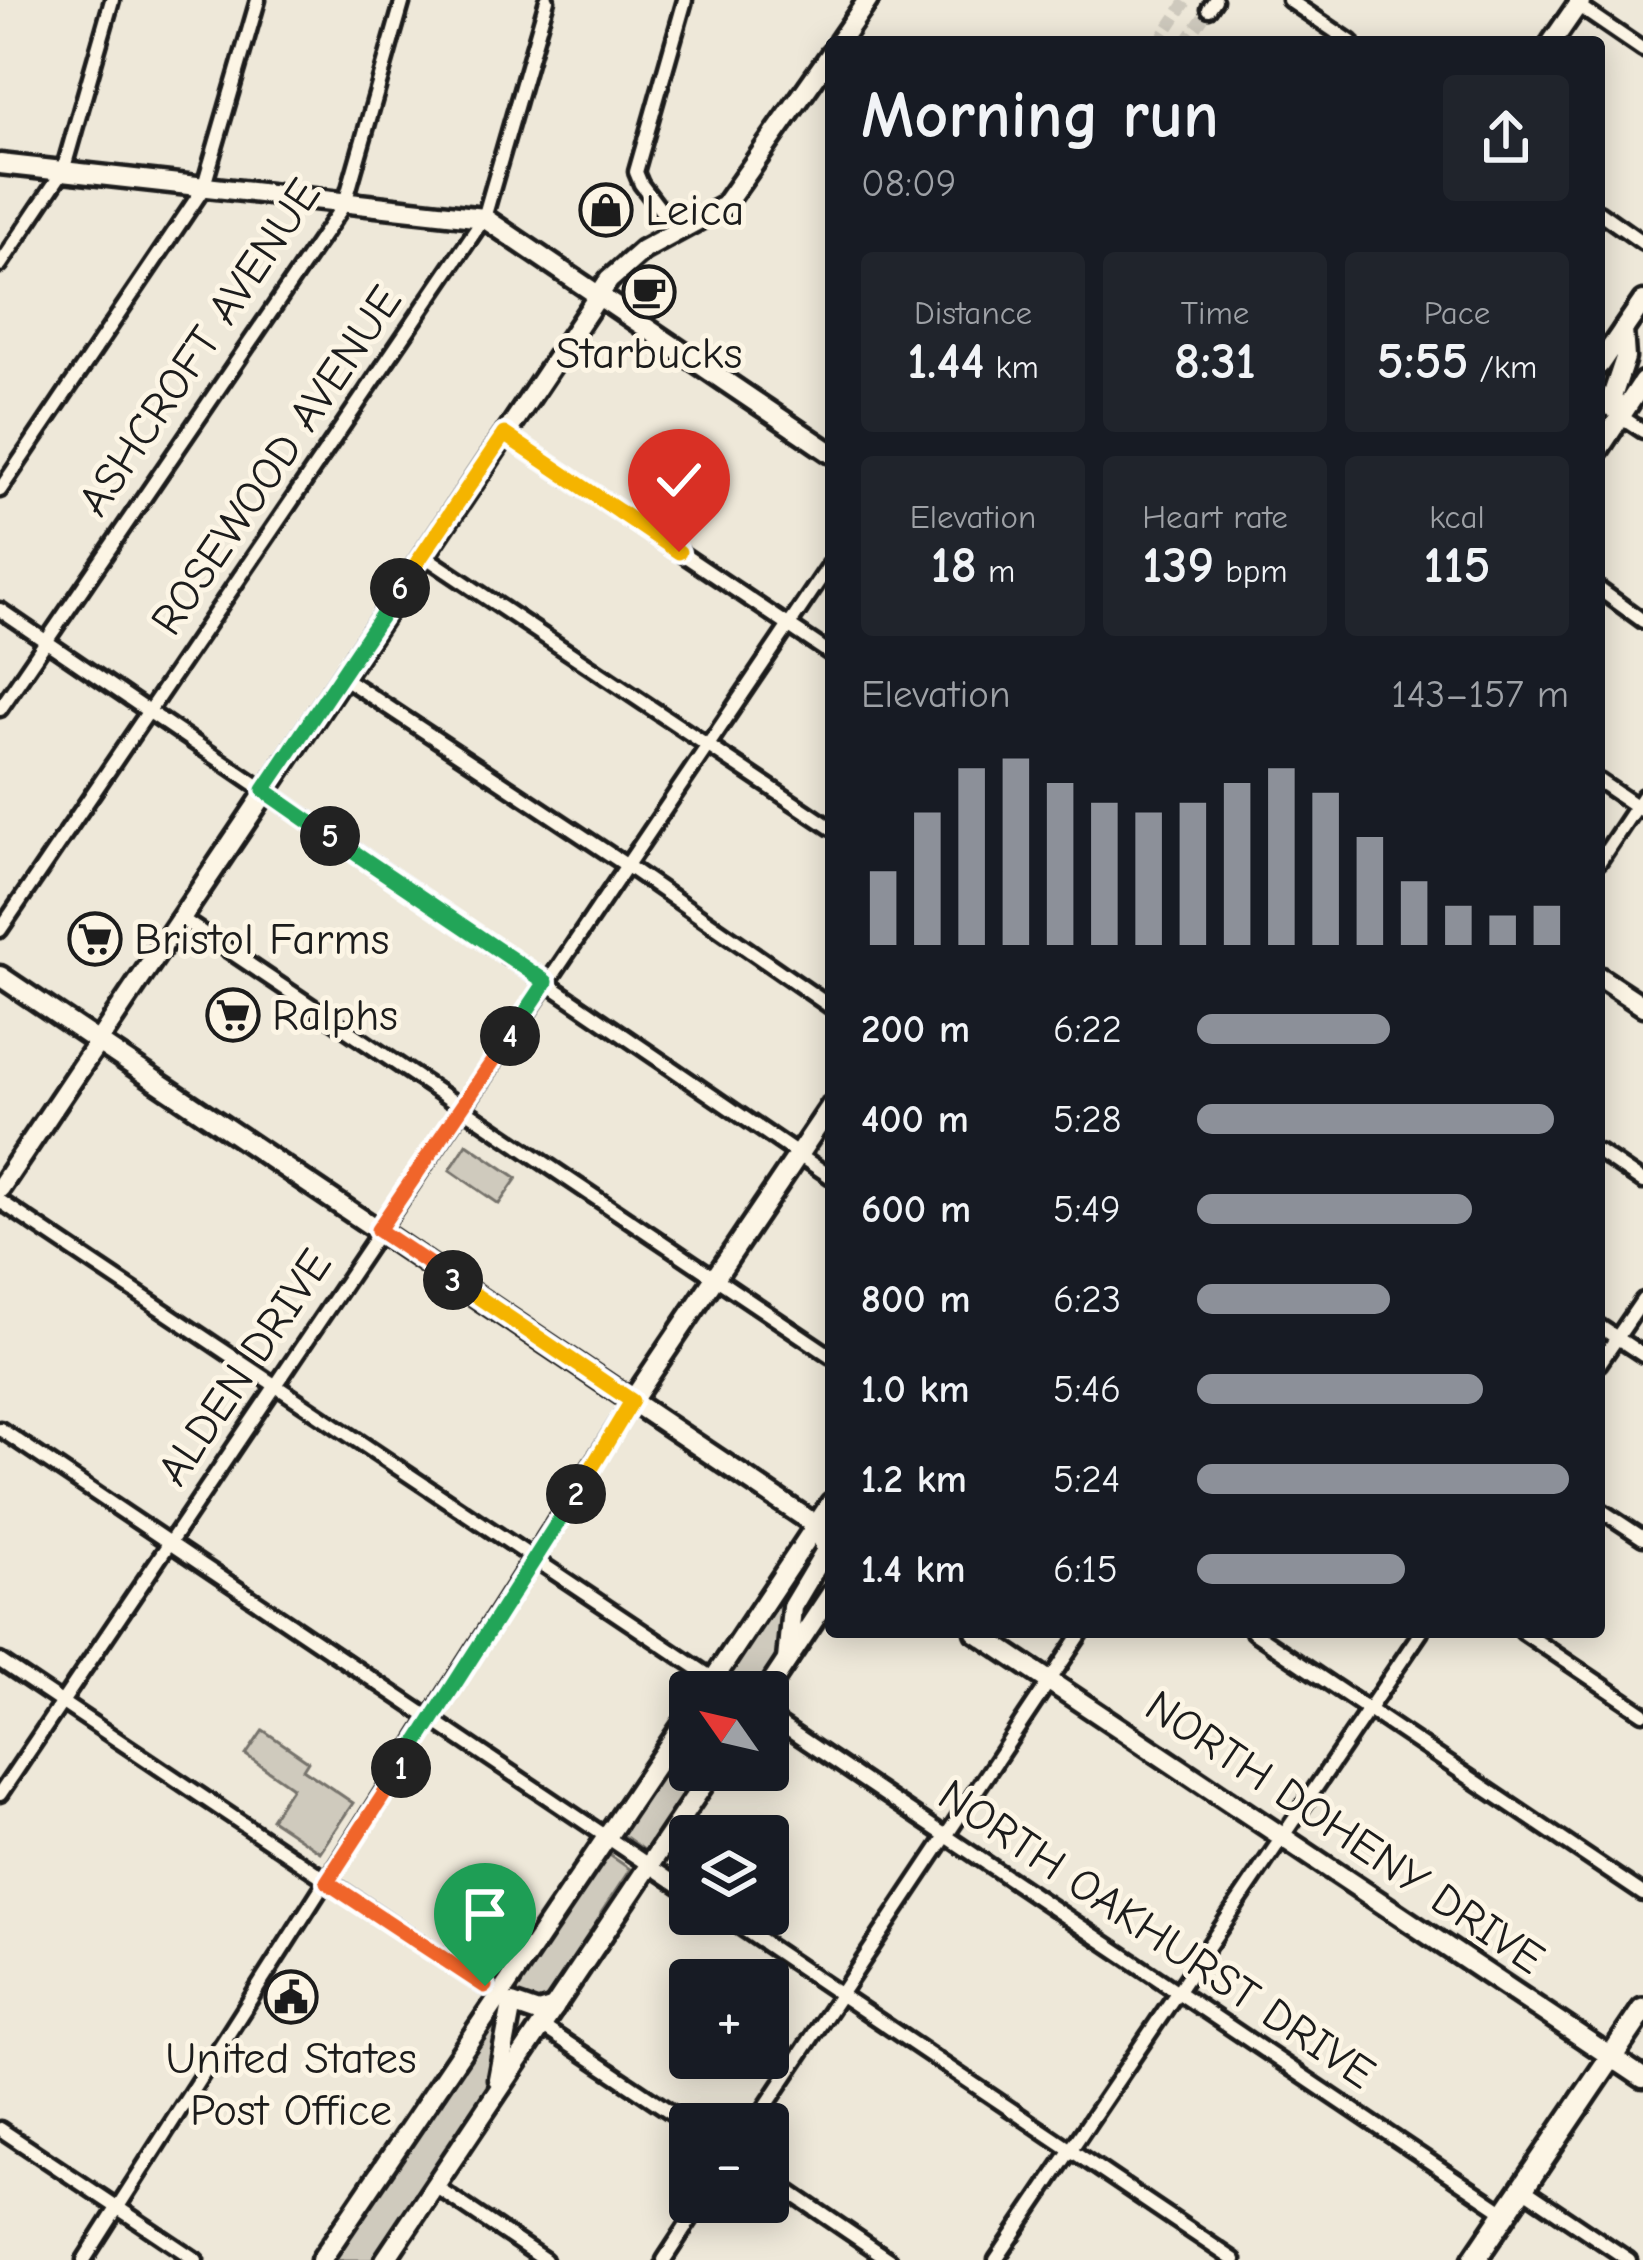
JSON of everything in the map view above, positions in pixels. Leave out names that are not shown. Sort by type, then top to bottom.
[{"type":"main road","points":[[843,36],[868,0]]},
{"type":"main road","points":[[1556,36],[1579,2]]},
{"type":"main road","points":[[0,1188],[598,295],[632,258],[733,197],[823,83]]},
{"type":"main road","points":[[0,164],[484,218],[825,450]]},
{"type":"main road","points":[[1605,356],[1643,302]]},
{"type":"main road","points":[[1621,416],[1612,397],[1624,358],[1623,330]]},
{"type":"main road","points":[[1605,439],[1643,382]]},
{"type":"main road","points":[[0,976],[824,1530],[719,1671]]},
{"type":"main road","points":[[1605,980],[1643,1006]]},
{"type":"main road","points":[[632,1401],[825,1115]]},
{"type":"main road","points":[[787,1660],[793,1607],[825,1552]]},
{"type":"main road","points":[[780,1671],[825,1603]]},
{"type":"main road","name":"NORTH DOHENY DRIVE","points":[[985,1638],[1643,2078]]},
{"type":"main road","points":[[321,2260],[506,2000],[669,1745]]},
{"type":"main road","points":[[385,2260],[699,1791]]},
{"type":"main road","points":[[506,2000],[538,2013],[554,2008]]},
{"type":"main road","points":[[490,2104],[503,2066],[506,2000]]},
{"type":"main road","points":[[1474,2260],[1643,2010]]},
{"type":"street","points":[[0,265],[63,171],[112,0]]},
{"type":"street","points":[[0,490],[203,189],[258,0]]},
{"type":"street","name":"ASHCROFT AVENUE","points":[[0,709],[345,203],[403,0]]},
{"type":"street","name":"ROSEWOOD AVENUE","points":[[0,930],[484,218],[547,0]]},
{"type":"street","points":[[678,233],[636,172],[685,0]]},
{"type":"street","points":[[1289,0],[1342,36]]},
{"type":"street","points":[[1579,2],[1643,50]]},
{"type":"street","points":[[1605,216],[1643,243]]},
{"type":"street","points":[[1605,406],[1643,431]]},
{"type":"street","points":[[504,434],[825,650]]},
{"type":"street","points":[[423,555],[825,824]]},
{"type":"street","name":"ALDEN DRIVE","points":[[0,1794],[825,572]]},
{"type":"street","points":[[1605,593],[1643,621]]},
{"type":"street","points":[[0,610],[825,1173]]},
{"type":"street","points":[[341,676],[825,1003]]},
{"type":"street","points":[[1605,784],[1641,804],[1605,854]]},
{"type":"street","points":[[179,917],[825,1352]]},
{"type":"street","points":[[1605,1156],[1643,1182]]},
{"type":"street","points":[[0,1201],[533,1559],[689,1671]]},
{"type":"street","points":[[1605,1355],[1643,1300]]},
{"type":"street","points":[[1605,1330],[1643,1355]]},
{"type":"street","points":[[84,2260],[632,1401]]},
{"type":"street","points":[[0,1429],[669,1878]]},
{"type":"street","points":[[1605,1513],[1643,1538]]},
{"type":"street","points":[[768,2103],[1078,1638]]},
{"type":"street","points":[[1262,1638],[1643,1894]]},
{"type":"street","points":[[995,2260],[1417,1638]]},
{"type":"street","points":[[1531,1638],[1643,1713]]},
{"type":"street","points":[[0,1661],[506,2000]]},
{"type":"street","name":"NORTH OAKHURST DRIVE","points":[[789,1729],[1506,2212]]},
{"type":"street","points":[[752,1935],[1234,2260]]},
{"type":"street","points":[[542,2026],[669,2111]]},
{"type":"street","points":[[0,2129],[196,2260]]},
{"type":"street","points":[[435,2186],[545,2260]]},
{"type":"street","points":[[1522,2188],[1629,2260]]},
{"type":"street","points":[[789,2191],[890,2260]]},
{"type":"street","points":[[664,2260],[688,2223]]},
{"type":"shaded area","points":[[467,1144],[517,1178],[499,1204],[450,1170]]},
{"type":"shaded area","points":[[819,1552],[769,1671],[726,1671],[780,1590]]},
{"type":"shaded area","points":[[263,1730],[308,1761],[303,1769],[353,1803],[320,1852],[271,1819],[292,1787],[246,1755]]},
{"type":"shaded area","points":[[669,1759],[669,1791],[689,1791],[647,1852],[623,1835]]},
{"type":"shaded area","points":[[605,1852],[630,1869],[546,2004],[526,2005],[510,1994]]},
{"type":"shaded area","points":[[496,2014],[505,2020],[498,2067],[477,2106],[373,2260],[335,2260],[338,2251]]},
{"type":"tunnel","points":[[1163,36],[1187,0]]},
{"type":"tunnel","points":[[1190,36],[1209,9]]},
{"type":"place","name":"Leica","points":[[606,210]]},
{"type":"place","name":"Starbucks","points":[[649,292]]},
{"type":"place","name":"Bristol Farms","points":[[95,939]]},
{"type":"place","name":"Ralphs","points":[[233,1015]]},
{"type":"place","name":"United States Post Office","points":[[291,1997]]},
{"type":"route","points":[[485,1986],[327,1882],[632,1401],[378,1230],[546,982],[264,790],[504,434],[679,552]]}]
